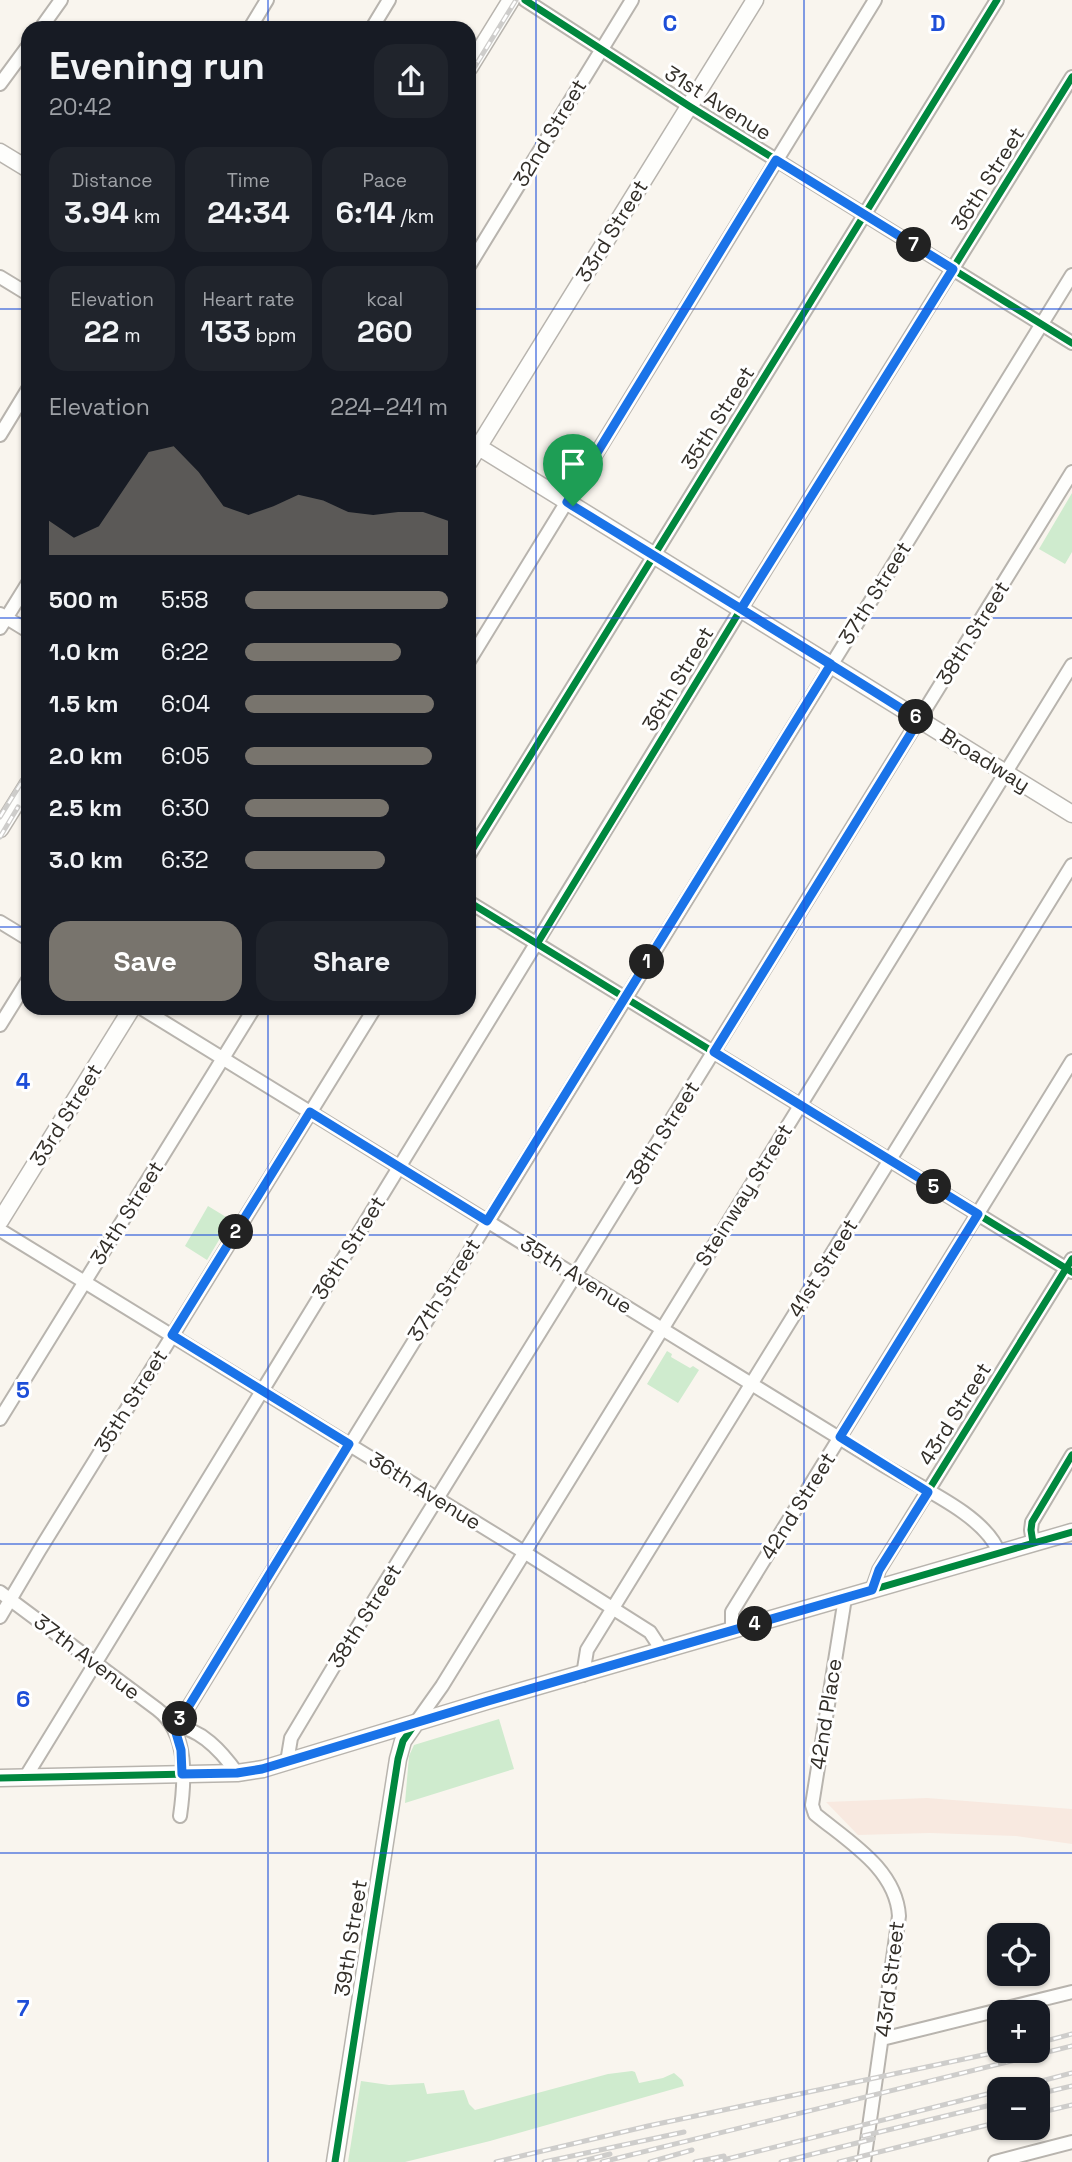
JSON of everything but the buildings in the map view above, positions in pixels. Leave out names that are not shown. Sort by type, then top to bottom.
[{"type":"main road","points":[[476,57],[511,0]]},
{"type":"main road","name":"33rd Street","points":[[476,441],[755,0]]},
{"type":"main road","points":[[0,152],[21,165]]},
{"type":"main road","name":"Broadway","points":[[476,445],[1072,814]]},
{"type":"main road","points":[[0,829],[21,795]]},
{"type":"main road","name":"33rd Street","points":[[0,1221],[128,1015]]},
{"type":"main road","points":[[0,1778],[254,1771],[1072,1532]]},
{"type":"main road","name":"39th Street","points":[[335,2162],[391,1799],[402,1745],[415,1724]]},
{"type":"street","points":[[44,0],[58,4],[46,21]]},
{"type":"street","points":[[254,21],[267,0]]},
{"type":"street","points":[[376,21],[389,0]]},
{"type":"street","name":"31st Avenue","points":[[525,0],[689,106],[1072,343]]},
{"type":"street","name":"32nd Street","points":[[476,254],[632,0]]},
{"type":"street","points":[[476,650],[875,0]]},
{"type":"street","name":"35th Street","points":[[476,844],[997,0]]},
{"type":"street","points":[[0,84],[21,56]]},
{"type":"street","name":"36th Street","points":[[25,1778],[741,609],[1072,77]]},
{"type":"street","name":"37th Street","points":[[174,1726],[184,1714],[1072,275]]},
{"type":"street","points":[[0,277],[21,290]]},
{"type":"street","points":[[0,435],[21,400]]},
{"type":"street","name":"38th Street","points":[[287,1762],[291,1738],[1072,472]]},
{"type":"street","points":[[21,593],[2,620],[21,628]]},
{"type":"street","name":"Steinway Street","points":[[415,1724],[442,1686],[1072,665]]},
{"type":"street","name":"41st Street","points":[[583,1675],[587,1650],[1072,865]]},
{"type":"street","points":[[476,906],[978,1214],[1070,1266]]},
{"type":"street","points":[[0,922],[21,935]]},
{"type":"street","points":[[0,1025],[21,991]]},
{"type":"street","name":"35th Avenue","points":[[152,1015],[966,1514],[987,1531],[999,1553]]},
{"type":"street","name":"34th Street","points":[[0,1419],[250,1015]]},
{"type":"street","name":"35th Street","points":[[0,1617],[5,1596],[38,1551],[371,1015]]},
{"type":"street","name":"42nd Street","points":[[732,1631],[732,1612],[1072,1061]]},
{"type":"street","name":"36th Avenue","points":[[0,1230],[650,1632],[663,1652]]},
{"type":"street","name":"43rd Street","points":[[872,1590],[879,1570],[1070,1266]]},
{"type":"street","points":[[1034,1543],[1032,1522],[1072,1454]]},
{"type":"street","name":"37th Avenue","points":[[5,1596],[162,1713],[174,1726],[192,1730],[224,1755],[237,1773]]},
{"type":"street","name":"42nd Place","points":[[827,1824],[816,1814],[812,1800],[845,1598]]},
{"type":"street","points":[[174,1726],[181,1750],[184,1789],[180,1816]]},
{"type":"street","name":"43rd Street","points":[[827,1824],[878,1867],[891,1883],[896,1895],[899,1923],[864,2162]]},
{"type":"street","points":[[882,2039],[1072,1993]]},
{"type":"street","points":[[995,2162],[1072,2142]]},
{"type":"shaded area","points":[[927,1798],[1072,1809],[1072,1844],[1016,1836],[930,1833],[858,1835],[826,1802]]},
{"type":"green space","points":[[1072,493],[1072,552],[1065,564],[1039,549]]},
{"type":"green space","points":[[208,1206],[231,1220],[207,1260],[185,1246]]},
{"type":"green space","points":[[667,1351],[672,1354],[671,1357],[699,1370],[678,1403],[647,1384]]},
{"type":"green space","points":[[499,1719],[514,1769],[405,1803],[409,1756],[414,1745]]},
{"type":"green space","points":[[632,2071],[639,2083],[674,2073],[684,2086],[405,2162],[348,2162],[361,2081],[389,2085],[424,2083],[427,2094],[464,2090],[469,2104],[475,2110],[608,2074]]},
{"type":"railway","points":[[476,65],[516,0]]},
{"type":"railway","points":[[0,817],[21,783]]},
{"type":"railway","points":[[0,837],[18,807]]},
{"type":"railway","points":[[1050,2040],[1072,2034]]},
{"type":"railway","points":[[602,2162],[1072,2046]]},
{"type":"railway","points":[[496,2162],[648,2126],[987,2054]]},
{"type":"railway","points":[[1050,2079],[1072,2073]]},
{"type":"railway","points":[[1050,2091],[1072,2086]]},
{"type":"railway","points":[[715,2162],[987,2094]]},
{"type":"railway","points":[[1050,2110],[1072,2105]]},
{"type":"railway","points":[[863,2136],[987,2106]]},
{"type":"railway","points":[[839,2162],[987,2125]]},
{"type":"railway","points":[[544,2162],[684,2132]]},
{"type":"railway","points":[[781,2162],[873,2139]]},
{"type":"railway","points":[[650,2162],[692,2150]]},
{"type":"railway","points":[[579,2162],[610,2154]]},
{"type":"railway","points":[[695,2162],[724,2156]]},
{"type":"cycle path","points":[[525,0],[689,106],[1072,343]]},
{"type":"cycle path","points":[[476,844],[997,0]]},
{"type":"cycle path","points":[[537,944],[741,609],[1072,77]]},
{"type":"cycle path","points":[[476,906],[1072,1272]]},
{"type":"cycle path","points":[[872,1590],[879,1570],[1072,1259]]},
{"type":"cycle path","points":[[1033,1543],[1032,1522],[1072,1455]]},
{"type":"cycle path","points":[[0,1778],[237,1773],[263,1769],[487,1701],[1072,1532]]},
{"type":"cycle path","points":[[335,2162],[398,1759],[403,1741],[415,1724]]},
{"type":"route","points":[[776,160],[953,269],[741,609],[822,658],[919,720],[714,1052],[978,1214],[840,1437],[928,1492],[879,1570],[872,1590],[262,1769],[237,1773],[182,1774],[181,1750],[174,1726],[184,1714],[349,1444],[172,1335],[310,1112],[487,1221],[831,664],[784,636],[573,506],[567,502],[776,160]]}]
